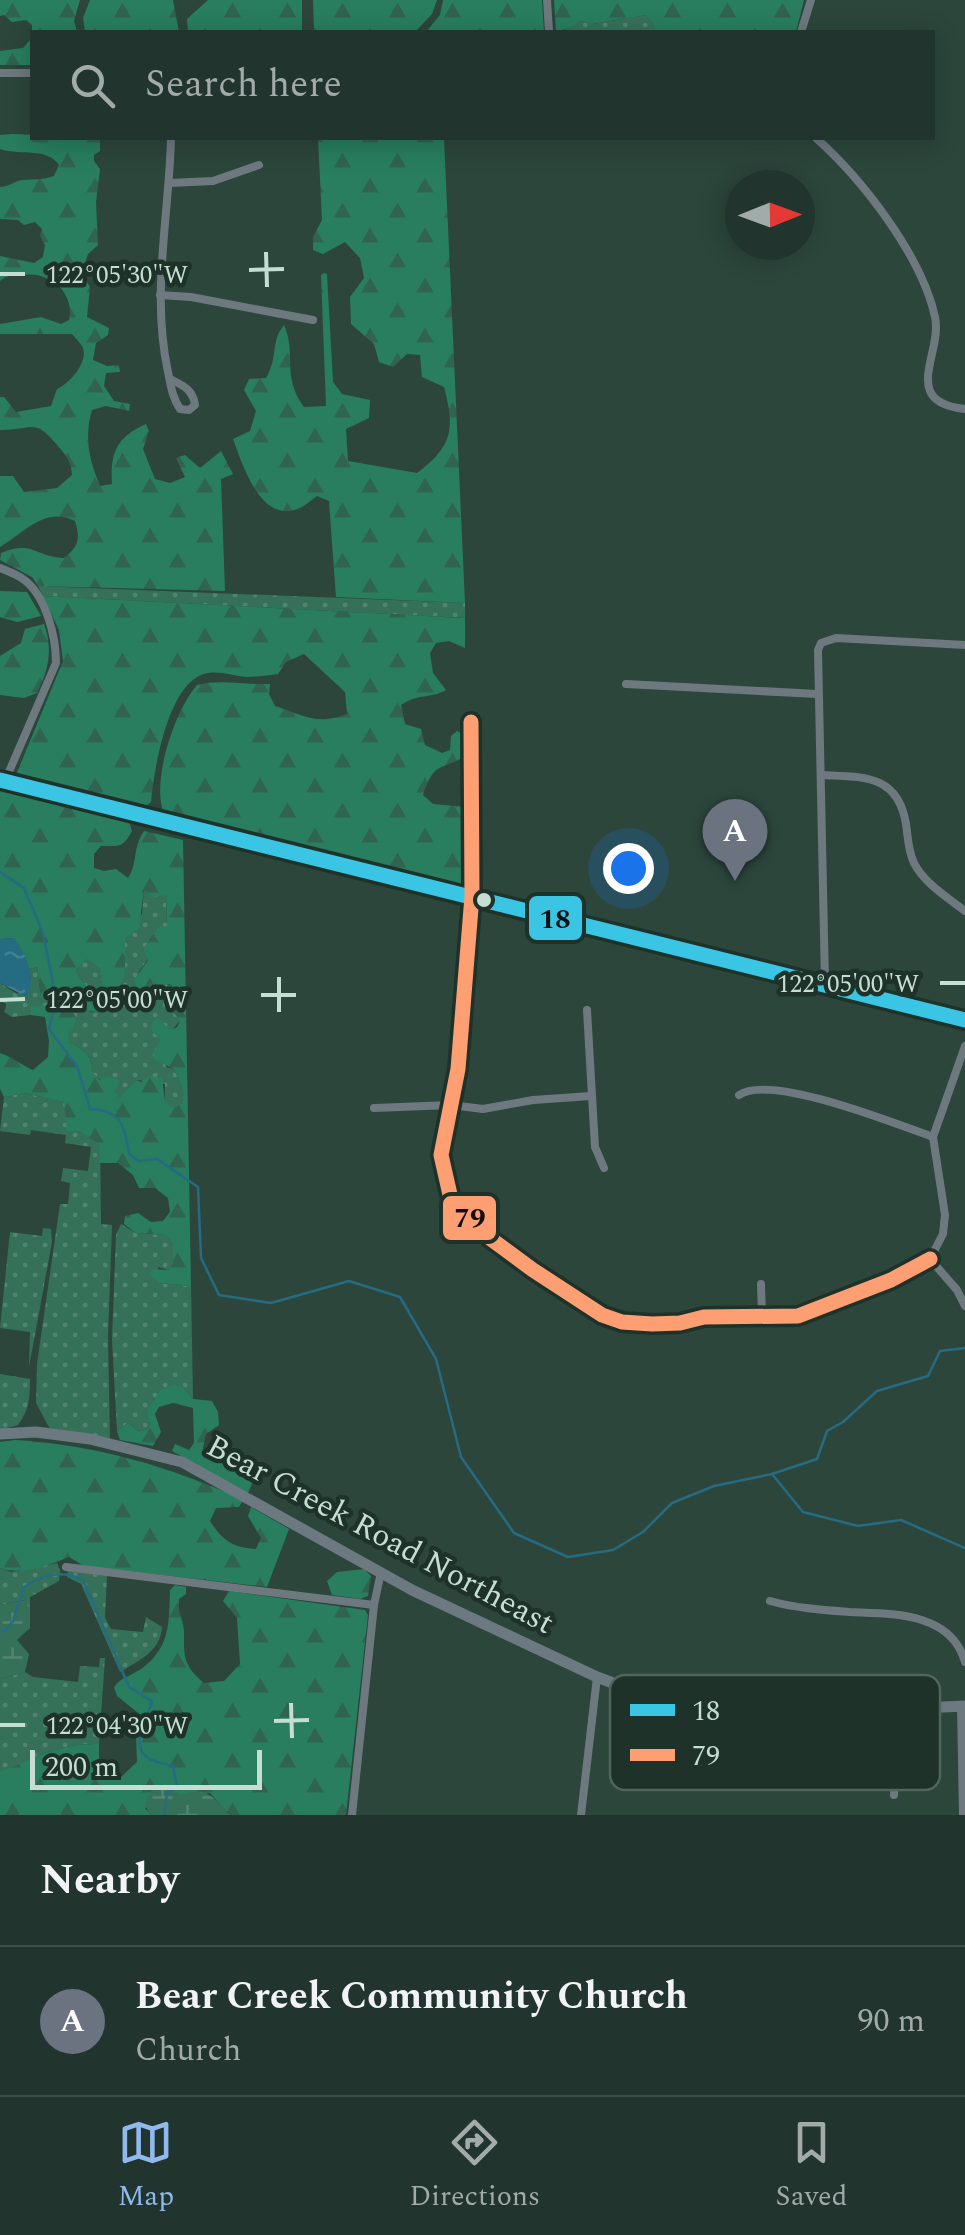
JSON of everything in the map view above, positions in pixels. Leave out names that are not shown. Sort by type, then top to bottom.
[{"type":"street","points":[[547,0],[549,30]]},
{"type":"street","points":[[802,30],[811,0]]},
{"type":"street","points":[[0,73],[30,73]]},
{"type":"street","points":[[170,378],[160,295],[171,140]]},
{"type":"street","points":[[818,140],[881,212],[906,250],[936,322],[928,365],[931,392],[939,402],[965,409]]},
{"type":"street","points":[[170,182],[212,181],[259,166]]},
{"type":"street","points":[[160,295],[191,297],[313,320]]},
{"type":"street","points":[[0,568],[25,580],[36,594],[56,648],[56,663],[3,781],[825,982],[965,1020]]},
{"type":"street","points":[[825,982],[816,660],[821,643],[850,638],[965,645]]},
{"type":"street","points":[[626,684],[817,694]]},
{"type":"street","points":[[471,722],[472,896],[458,1069],[444,1129],[444,1178],[450,1198],[491,1239],[602,1316],[652,1324],[704,1317],[798,1316],[891,1280],[930,1259],[943,1234],[945,1215],[933,1137],[965,1046]]},
{"type":"street","points":[[822,775],[872,778],[895,794],[904,811],[915,865],[926,880],[965,911]]},
{"type":"street","points":[[587,1010],[596,1148],[604,1168]]},
{"type":"street","points":[[739,1095],[754,1088],[792,1092],[933,1137]]},
{"type":"street","points":[[374,1108],[451,1105],[484,1109],[533,1100],[591,1096]]},
{"type":"street","points":[[930,1259],[957,1290],[965,1306]]},
{"type":"street","points":[[761,1284],[762,1317]]},
{"type":"street","name":"Bear Creek Road Northeast","points":[[0,1434],[36,1432],[90,1439],[182,1462],[381,1572],[610,1683]]},
{"type":"street","points":[[66,1567],[374,1605]]},
{"type":"street","points":[[352,1815],[374,1605],[381,1572]]},
{"type":"street","points":[[770,1601],[921,1618],[964,1650],[965,1662]]},
{"type":"street","points":[[581,1815],[597,1678]]},
{"type":"street","points":[[963,1706],[963,1815]]},
{"type":"street","points":[[894,1790],[894,1795]]},
{"type":"green space","points":[[0,0],[80,0],[74,21],[76,30],[32,30],[26,20],[12,22],[0,16]]},
{"type":"green space","points":[[90,0],[173,0],[179,30],[85,30],[83,18]]},
{"type":"green space","points":[[208,0],[302,0],[302,30],[188,30],[187,19]]},
{"type":"green space","points":[[313,0],[437,0],[432,14],[417,30],[314,30]]},
{"type":"green space","points":[[443,0],[542,0],[544,30],[428,30],[440,15]]},
{"type":"green space","points":[[554,0],[804,0],[796,30],[655,30],[646,15],[592,24],[580,20],[571,28],[556,30]]},
{"type":"green space","points":[[646,15],[655,30],[564,30],[580,19],[593,24]]},
{"type":"green space","points":[[30,40],[30,65],[0,65],[0,51],[23,48]]},
{"type":"green space","points":[[0,135],[30,135],[30,140],[100,140],[100,151],[94,155],[100,169],[96,202],[98,245],[88,254],[82,273],[90,287],[87,317],[109,328],[108,335],[96,343],[93,360],[107,366],[119,365],[120,372],[106,373],[104,386],[114,401],[130,404],[129,411],[106,406],[92,410],[88,439],[93,467],[100,486],[112,484],[117,447],[128,434],[146,424],[149,431],[143,449],[155,479],[170,483],[185,477],[176,458],[185,455],[200,468],[221,451],[233,474],[221,479],[225,591],[38,586],[32,577],[0,560],[1,553],[21,548],[64,558],[77,542],[75,521],[54,517],[35,523],[0,547],[0,476],[13,476],[24,492],[57,488],[72,475],[66,456],[43,431],[33,427],[0,430],[0,397],[16,412],[51,406],[57,389],[76,372],[84,354],[72,334],[0,334],[0,324],[41,317],[61,324],[69,320],[70,310],[64,293],[51,280],[34,275],[11,276],[0,281],[0,256],[34,263],[43,257],[45,245],[40,236],[42,229],[35,222],[24,225],[18,220],[0,219],[0,187],[54,176],[59,165],[41,154],[0,149]]},
{"type":"green space","points":[[318,140],[444,140],[465,603],[336,597],[329,501],[317,496],[297,509],[284,511],[273,507],[255,488],[233,439],[250,431],[256,411],[244,390],[249,379],[266,378],[284,325],[297,396],[304,407],[326,406],[321,275],[324,273],[333,382],[342,394],[370,400],[369,418],[346,429],[348,461],[417,473],[438,454],[448,436],[444,387],[422,377],[420,355],[407,354],[393,367],[379,362],[374,344],[351,324],[350,297],[364,278],[360,258],[345,242],[323,254],[313,250],[313,237],[322,220]]},
{"type":"green space","points":[[38,586],[465,603],[465,618],[43,596]]},
{"type":"green space","points":[[0,591],[27,592],[41,616],[17,622],[0,617]]},
{"type":"green space","points":[[43,596],[465,618],[465,648],[449,641],[436,643],[430,653],[433,673],[446,690],[401,705],[405,724],[421,729],[425,745],[442,753],[450,750],[451,736],[457,731],[466,736],[466,755],[436,771],[423,795],[433,804],[466,807],[467,885],[463,889],[163,811],[161,781],[168,745],[181,711],[197,685],[270,684],[269,694],[275,706],[318,719],[347,714],[345,692],[304,654],[286,662],[278,674],[247,677],[208,673],[194,679],[173,708],[160,749],[151,802],[143,808],[16,775],[63,661],[59,630]]},
{"type":"green space","points":[[44,624],[48,659],[37,693],[24,698],[0,695],[0,656],[21,643],[25,629]]},
{"type":"green space","points":[[0,789],[129,822],[132,831],[123,843],[101,846],[94,854],[94,868],[116,869],[128,878],[144,831],[183,840],[191,1286],[160,1283],[150,1275],[151,1269],[168,1270],[173,1263],[173,1244],[166,1235],[136,1233],[124,1224],[125,1216],[138,1213],[151,1222],[163,1221],[170,1212],[168,1198],[155,1188],[139,1188],[133,1175],[118,1163],[100,1163],[99,1144],[79,1131],[67,1131],[64,1102],[25,1093],[4,1097],[0,1089],[0,1053],[33,1070],[48,1057],[45,1017],[31,1015],[31,1005],[48,1006],[50,999],[41,997],[37,967],[29,969],[14,938],[0,939]],"holes":[[[144,890],[153,897],[166,895],[167,926],[158,927],[143,950],[148,960],[134,980],[138,988],[149,987],[154,981],[161,987],[169,984],[178,999],[171,1009],[180,1021],[177,1027],[170,1030],[159,1019],[152,1022],[151,1031],[161,1040],[153,1059],[174,1069],[183,1090],[183,1103],[174,1108],[165,1101],[162,1078],[136,1080],[119,1098],[115,1091],[119,1081],[109,1076],[100,1080],[93,1074],[87,1054],[70,1043],[68,1034],[76,1017],[68,1006],[59,1003],[59,997],[69,986],[84,1007],[98,1012],[103,1008],[76,970],[86,959],[99,968],[108,994],[117,992],[125,973],[125,938],[139,928]]]},
{"type":"green space","points":[[144,888],[166,895],[167,927],[158,927],[143,950],[148,959],[138,973],[174,987],[180,1021],[162,1040],[166,1067],[174,1069],[183,1090],[183,1103],[174,1109],[165,1101],[165,1084],[136,1080],[119,1099],[93,1074],[87,1054],[70,1043],[58,997],[68,986],[91,1012],[103,1008],[76,970],[85,958],[99,968],[102,985],[125,972],[125,938],[142,914]]},
{"type":"green space","points":[[37,967],[41,996],[51,998],[49,1007],[31,1005],[31,1015],[12,1017],[4,1012],[7,1004],[0,1001],[0,983],[17,994],[31,978],[29,969]]},
{"type":"green space","points":[[24,1093],[65,1102],[79,1131],[100,1144],[101,1224],[112,1225],[110,1440],[50,1429],[36,1403],[37,1364],[60,1204],[68,1204],[70,1183],[61,1181],[63,1168],[88,1171],[91,1147],[65,1143],[66,1135],[0,1131],[4,1097]]},
{"type":"green space","points":[[121,1224],[136,1233],[166,1235],[173,1244],[174,1263],[168,1270],[158,1267],[160,1283],[191,1286],[193,1399],[184,1388],[160,1390],[148,1412],[150,1425],[145,1431],[128,1423],[117,1431],[112,1340],[116,1235]]},
{"type":"green space","points":[[43,1228],[51,1229],[52,1242],[29,1367],[30,1332],[0,1328],[10,1232],[42,1236]]},
{"type":"green space","points":[[0,1374],[30,1379],[22,1419],[18,1425],[0,1430]]},
{"type":"green space","points":[[174,1385],[184,1388],[193,1399],[212,1401],[219,1425],[206,1434],[203,1448],[215,1460],[254,1479],[248,1493],[172,1451],[175,1444],[189,1450],[194,1443],[193,1408],[173,1403],[159,1407],[155,1414],[161,1432],[153,1446],[120,1440],[117,1431],[128,1423],[145,1431],[150,1425],[147,1412],[160,1390]]},
{"type":"green space","points":[[15,1440],[132,1459],[243,1500],[239,1507],[216,1508],[210,1521],[229,1542],[256,1549],[261,1538],[248,1516],[251,1507],[289,1529],[267,1587],[84,1566],[69,1557],[26,1570],[0,1568],[0,1442]]},
{"type":"green space","points":[[57,1563],[59,1581],[30,1597],[30,1606],[24,1600],[0,1605],[0,1568],[11,1572]]},
{"type":"green space","points":[[364,1569],[371,1576],[368,1596],[360,1599],[332,1595],[327,1581],[337,1572]]},
{"type":"green space","points":[[68,1570],[107,1576],[105,1618],[111,1629],[143,1632],[146,1617],[162,1627],[153,1649],[120,1672],[81,1584],[67,1577]]},
{"type":"green space","points":[[175,1585],[186,1587],[179,1604],[186,1660],[204,1683],[224,1681],[240,1664],[237,1618],[223,1601],[229,1591],[365,1610],[368,1615],[346,1815],[229,1815],[210,1793],[182,1795],[145,1808],[151,1815],[0,1815],[0,1770],[61,1748],[85,1744],[99,1744],[104,1779],[121,1777],[137,1762],[136,1735],[142,1716],[117,1696],[114,1687],[158,1653],[168,1624],[170,1590]]},
{"type":"green space","points":[[25,1600],[30,1606],[30,1628],[17,1640],[29,1654],[25,1672],[0,1679],[0,1605]]},
{"type":"green space","points":[[100,1658],[105,1658],[99,1744],[61,1748],[0,1770],[0,1679],[25,1672],[33,1677],[78,1682],[80,1666],[99,1667]]},
{"type":"green space","points":[[168,1787],[181,1795],[197,1791],[209,1794],[229,1815],[151,1815],[146,1800],[152,1790]]},
{"type":"water","points":[[14,938],[29,966],[31,982],[27,997],[0,983],[0,939]]},
{"type":"waterway","points":[[0,872],[24,888],[43,933],[56,999],[49,1029],[77,1066],[90,1109],[109,1113],[120,1121],[129,1154],[139,1161],[157,1159],[198,1187],[201,1258],[219,1295],[271,1303],[349,1281],[400,1297],[436,1359],[461,1457],[514,1533],[568,1557],[613,1550],[643,1532],[672,1503],[714,1486],[772,1474],[803,1512],[858,1526],[901,1520],[965,1548]]},
{"type":"waterway","points":[[772,1474],[817,1459],[827,1431],[877,1391],[928,1376],[940,1351],[965,1348]]},
{"type":"waterway","points":[[0,1631],[5,1631],[13,1621],[24,1587],[52,1575],[83,1580],[129,1687],[152,1701],[140,1745],[148,1758],[173,1766],[177,1787],[167,1794],[164,1815]]},
{"type":"transit line","name":"79","points":[[471,722],[472,896],[458,1069],[441,1155],[451,1199],[491,1239],[533,1270],[602,1315],[622,1322],[652,1324],[704,1317],[798,1316],[891,1280],[930,1259]]},
{"type":"transit line","name":"18","points":[[0,780],[965,1020]]},
{"type":"place","name":"Bear Creek Community Church","points":[[735,881]]}]
